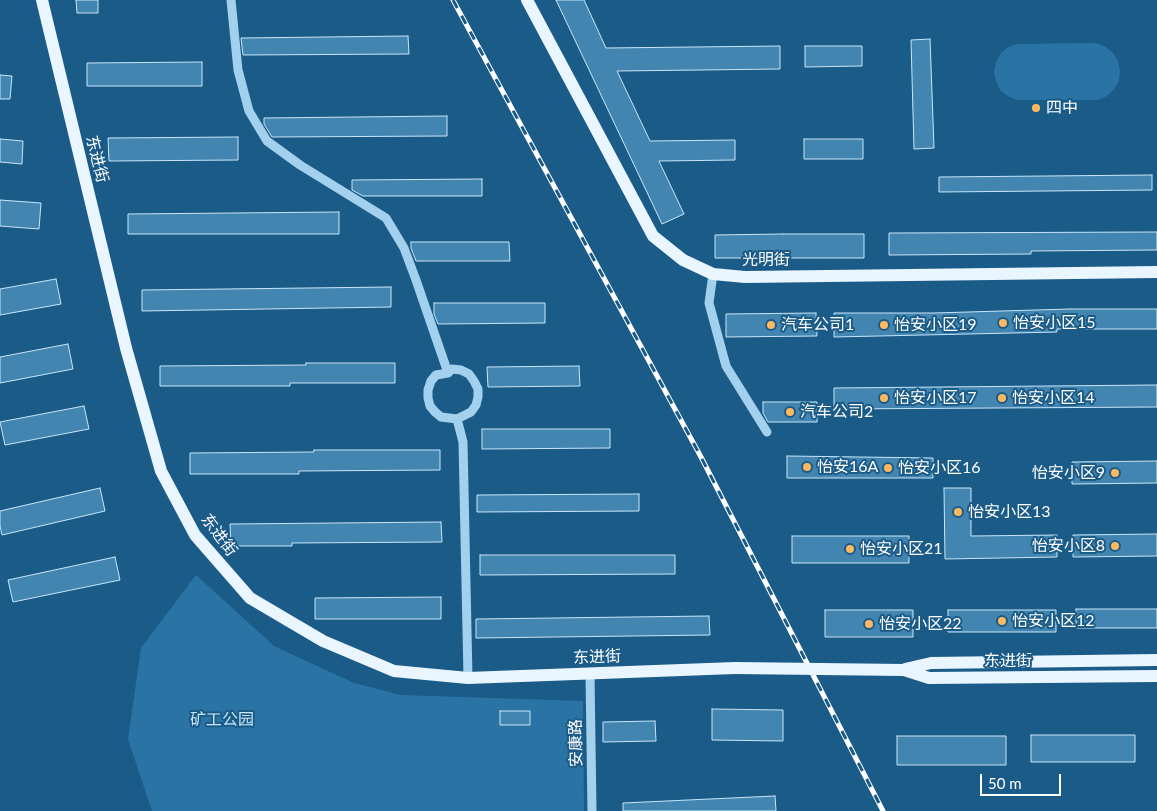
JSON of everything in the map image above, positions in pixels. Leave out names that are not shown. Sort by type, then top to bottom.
[{"type":"main road","name":"东进街","points":[[42,0],[126,348],[161,471],[195,535],[250,598],[323,641],[394,671],[468,678],[735,668],[904,670],[931,663],[1157,660]]},
{"type":"main road","name":"光明街","points":[[527,0],[653,236],[683,260],[712,274],[754,277],[1157,272]]},
{"type":"main road","name":"东进街","points":[[904,670],[929,678],[1157,676]]},
{"type":"street","points":[[232,0],[238,70],[249,111],[267,141],[300,165],[386,218],[404,248],[448,373]]},
{"type":"street","points":[[712,274],[709,302],[726,366],[767,432]]},
{"type":"street","points":[[452,369],[461,370],[469,374],[478,389],[476,405],[465,417],[457,419],[441,417],[430,406],[428,398],[431,381],[436,375],[448,373],[452,369]]},
{"type":"street","points":[[457,419],[463,442],[468,678]]},
{"type":"street","name":"安康路","points":[[590,674],[592,811]]},
{"type":"green space","points":[[1096,43],[1106,47],[1113,53],[1118,61],[1120,71],[1119,81],[1114,89],[1107,96],[1098,100],[1017,100],[1000,90],[996,81],[994,72],[996,62],[1001,53],[1008,47],[1017,44]]},
{"type":"green space","name":"矿工公园","points":[[196,575],[274,646],[354,683],[401,695],[583,701],[584,811],[152,811],[128,739],[141,648]]},
{"type":"building","points":[[76,0],[98,0],[98,13],[77,13]]},
{"type":"building","points":[[556,0],[584,0],[606,48],[780,46],[780,69],[617,71],[650,141],[735,140],[735,160],[659,161],[684,214],[662,224]]},
{"type":"building","points":[[408,36],[409,54],[243,55],[241,38]]},
{"type":"building","points":[[930,39],[934,148],[914,149],[911,40]]},
{"type":"building","points":[[805,46],[862,46],[862,66],[805,67]]},
{"type":"building","points":[[202,62],[202,86],[87,86],[87,63]]},
{"type":"building","points":[[0,75],[12,76],[10,99],[0,99]]},
{"type":"building","points":[[447,116],[447,136],[272,137],[264,124],[264,118]]},
{"type":"building","points":[[238,137],[238,160],[109,161],[108,138]]},
{"type":"building","points":[[0,139],[23,141],[22,164],[0,162]]},
{"type":"building","points":[[804,139],[863,139],[863,159],[804,159]]},
{"type":"building","points":[[1152,175],[1152,190],[939,192],[939,177]]},
{"type":"building","points":[[482,179],[482,196],[363,196],[352,190],[352,180]]},
{"type":"building","points":[[0,200],[41,203],[39,229],[0,226]]},
{"type":"building","points":[[339,212],[339,234],[128,234],[128,214]]},
{"type":"building","points":[[1157,232],[1157,250],[1031,251],[1031,254],[889,255],[889,233]]},
{"type":"building","points":[[864,234],[864,258],[715,258],[715,235]]},
{"type":"building","points":[[411,242],[509,242],[510,261],[416,261],[411,248]]},
{"type":"building","points":[[56,279],[61,304],[0,315],[0,289]]},
{"type":"building","points":[[391,287],[391,307],[142,311],[142,290]]},
{"type":"building","points":[[434,303],[545,303],[545,323],[438,324],[434,314]]},
{"type":"building","points":[[1070,309],[1157,309],[1157,329],[1057,329],[1057,332],[834,337],[834,313],[934,313]]},
{"type":"building","name":"汽车公司1","points":[[816,313],[817,336],[726,337],[726,314]]},
{"type":"building","points":[[68,344],[73,369],[0,383],[0,357]]},
{"type":"building","points":[[306,363],[395,363],[395,383],[290,383],[290,386],[160,386],[160,366],[306,365]]},
{"type":"building","points":[[579,366],[580,386],[488,387],[487,367]]},
{"type":"building","points":[[1157,385],[1157,407],[834,409],[834,388]]},
{"type":"building","name":"汽车公司2","points":[[763,402],[817,402],[817,422],[768,422],[763,413]]},
{"type":"building","points":[[84,406],[89,429],[5,445],[0,422]]},
{"type":"building","points":[[482,429],[610,429],[610,448],[482,449]]},
{"type":"building","points":[[314,450],[440,450],[440,470],[299,471],[299,474],[190,474],[190,453],[314,452]]},
{"type":"building","points":[[787,456],[933,458],[933,478],[787,478]]},
{"type":"building","name":"怡安小区9","points":[[1157,461],[1157,483],[1072,484],[1072,462]]},
{"type":"building","points":[[100,488],[105,511],[2,535],[0,511]]},
{"type":"building","name":"怡安小区13","points":[[944,488],[971,488],[971,536],[1057,535],[1057,557],[945,559]]},
{"type":"building","points":[[639,494],[639,511],[477,512],[477,495]]},
{"type":"building","points":[[441,522],[442,542],[292,543],[292,546],[231,546],[230,524]]},
{"type":"building","name":"怡安小区8","points":[[1157,534],[1157,556],[1073,557],[1073,535]]},
{"type":"building","name":"怡安小区21","points":[[792,536],[909,536],[909,563],[792,563]]},
{"type":"building","points":[[480,555],[675,555],[675,574],[480,575]]},
{"type":"building","points":[[115,557],[120,580],[13,602],[8,580]]},
{"type":"building","points":[[441,597],[441,619],[315,619],[315,598]]},
{"type":"building","points":[[1076,609],[1157,609],[1157,628],[1076,628]]},
{"type":"building","name":"怡安小区22","points":[[825,610],[913,610],[913,637],[825,637]]},
{"type":"building","name":"怡安小区12","points":[[948,610],[1056,610],[1056,632],[948,632]]},
{"type":"building","points":[[709,616],[710,635],[476,638],[476,619]]},
{"type":"building","points":[[712,709],[783,710],[783,741],[712,740]]},
{"type":"building","points":[[500,711],[530,711],[530,725],[500,725]]},
{"type":"building","points":[[655,721],[656,741],[603,742],[603,722]]},
{"type":"building","points":[[1031,735],[1135,735],[1135,762],[1031,762]]},
{"type":"building","points":[[897,736],[1006,736],[1006,765],[897,765]]},
{"type":"building","points":[[775,796],[776,811],[623,811],[623,803]]},
{"type":"railway","points":[[453,0],[701,457],[883,811]]},
{"type":"place","name":"四中","points":[[1036,108]]},
{"type":"place","name":"怡安小区15","points":[[1003,323]]},
{"type":"place","name":"汽车公司1","points":[[771,325]]},
{"type":"place","name":"怡安小区19","points":[[884,325]]},
{"type":"place","name":"怡安小区17","points":[[884,398]]},
{"type":"place","name":"怡安小区14","points":[[1002,398]]},
{"type":"place","name":"汽车公司2","points":[[790,412]]},
{"type":"place","name":"怡安16A","points":[[807,467]]},
{"type":"place","name":"怡安小区16","points":[[888,468]]},
{"type":"place","name":"怡安小区9","points":[[1115,473]]},
{"type":"place","name":"怡安小区13","points":[[958,512]]},
{"type":"place","name":"怡安小区8","points":[[1115,546]]},
{"type":"place","name":"怡安小区21","points":[[850,549]]},
{"type":"place","name":"怡安小区12","points":[[1002,621]]},
{"type":"place","name":"怡安小区22","points":[[869,624]]}]
